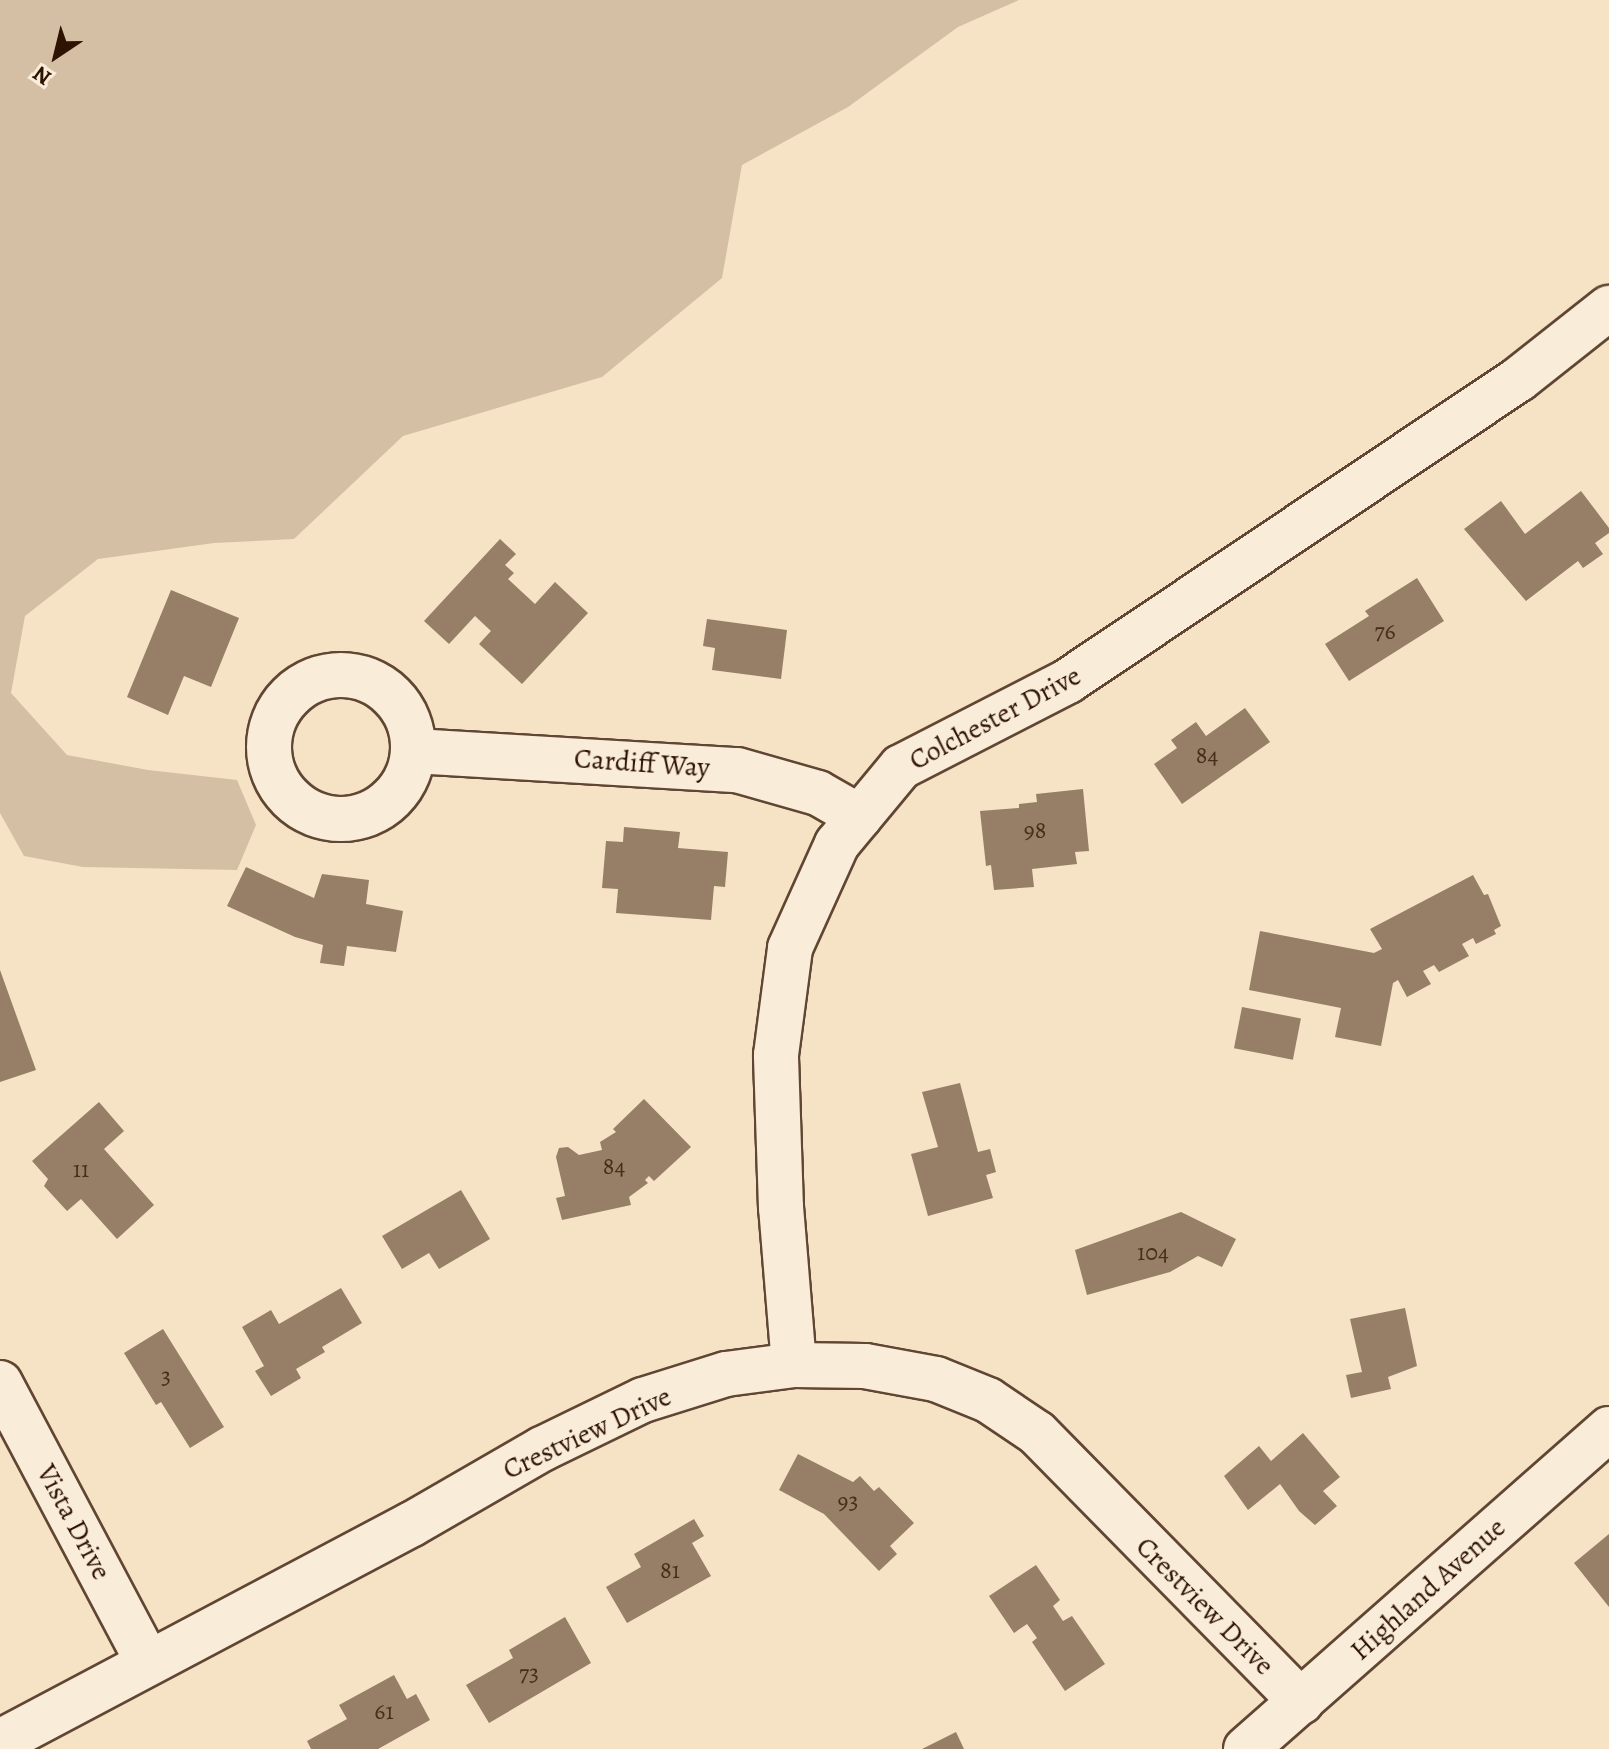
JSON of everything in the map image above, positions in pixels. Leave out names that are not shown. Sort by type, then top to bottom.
[{"type":"street","name":"Colchester Drive","points":[[794,1365],[781,1208],[776,1055],[790,948],[837,844],[901,767],[1068,681],[1519,379],[1609,308]]},
{"type":"street","name":"Cardiff Way","points":[[414,751],[737,770],[818,793],[860,817]]},
{"type":"street","name":"Crestview Drive","points":[[0,1742],[412,1524],[542,1449],[643,1400],[726,1374],[794,1365],[865,1366],[936,1379],[988,1400],[1037,1433],[1301,1702]]},
{"type":"street","name":"Vista Drive","points":[[0,1383],[148,1662]]},
{"type":"street","name":"Highland Avenue","points":[[1246,1749],[1609,1429]]},
{"type":"shaded area","points":[[0,0],[1019,0],[958,27],[848,107],[742,165],[722,278],[602,377],[403,436],[294,539],[214,543],[98,559],[25,616],[11,693],[67,755],[148,770],[237,780],[256,825],[237,870],[83,867],[24,856],[0,813]]},
{"type":"building","points":[[1581,491],[1609,528],[1609,533],[1595,543],[1603,554],[1583,568],[1578,561],[1526,601],[1464,529],[1501,501],[1525,534]]},
{"type":"building","points":[[500,539],[516,554],[505,565],[514,573],[508,579],[535,604],[555,582],[588,613],[522,684],[479,644],[491,631],[475,616],[449,644],[424,621]]},
{"type":"building","points":[[1417,578],[1444,621],[1349,681],[1325,644],[1369,616],[1365,611]]},
{"type":"building","points":[[171,590],[239,618],[211,687],[184,676],[168,715],[127,697]]},
{"type":"building","points":[[707,619],[787,630],[781,679],[712,670],[715,648],[703,646]]},
{"type":"building","points":[[1245,708],[1270,742],[1182,804],[1154,764],[1177,748],[1171,740],[1196,722],[1206,736]]},
{"type":"building","points":[[1083,789],[1089,851],[1075,852],[1077,864],[1032,869],[1034,887],[994,890],[991,865],[986,866],[980,811],[1019,808],[1019,804],[1037,802],[1036,794]]},
{"type":"building","points":[[624,827],[680,832],[678,848],[728,852],[725,887],[714,886],[711,920],[616,913],[618,889],[602,888],[606,841],[623,842]]},
{"type":"building","points":[[246,867],[314,898],[322,874],[369,880],[366,904],[403,911],[396,952],[347,946],[344,966],[320,963],[323,945],[295,937],[227,906]]},
{"type":"building","points":[[1473,875],[1484,895],[1488,894],[1501,926],[1494,930],[1496,934],[1476,944],[1473,938],[1462,944],[1469,956],[1439,972],[1434,965],[1423,971],[1431,984],[1407,997],[1398,980],[1393,983],[1381,1046],[1335,1037],[1341,1008],[1249,990],[1260,931],[1374,953],[1382,949],[1370,929]]},
{"type":"building","points":[[0,970],[36,1070],[0,1082]]},
{"type":"building","points":[[1242,1007],[1301,1018],[1293,1060],[1234,1048]]},
{"type":"building","points":[[960,1083],[978,1152],[990,1149],[996,1172],[986,1175],[993,1198],[928,1216],[911,1154],[938,1147],[922,1092]]},
{"type":"building","points":[[644,1099],[691,1147],[654,1181],[649,1176],[645,1180],[648,1183],[629,1197],[631,1205],[562,1220],[556,1198],[565,1196],[556,1157],[559,1148],[568,1147],[579,1155],[602,1150],[600,1142],[616,1132],[613,1129]]},
{"type":"building","points":[[99,1102],[124,1131],[104,1149],[154,1205],[117,1239],[81,1199],[67,1211],[44,1186],[48,1179],[32,1161]]},
{"type":"building","points":[[461,1190],[490,1239],[439,1269],[429,1253],[402,1269],[382,1236]]},
{"type":"building","points":[[1181,1212],[1236,1239],[1222,1267],[1198,1256],[1170,1272],[1087,1295],[1075,1250]]},
{"type":"building","points":[[341,1288],[362,1323],[322,1347],[325,1352],[296,1369],[301,1378],[271,1396],[255,1371],[264,1366],[242,1327],[271,1310],[279,1324]]},
{"type":"building","points":[[1405,1308],[1417,1366],[1388,1377],[1391,1389],[1351,1398],[1346,1375],[1362,1372],[1350,1319]]},
{"type":"building","points":[[163,1329],[224,1427],[190,1448],[161,1402],[156,1405],[124,1353]]},
{"type":"building","points":[[1303,1433],[1340,1477],[1323,1491],[1337,1506],[1315,1525],[1299,1511],[1280,1484],[1248,1510],[1224,1476],[1259,1446],[1271,1461]]},
{"type":"building","points":[[798,1454],[853,1482],[860,1476],[874,1491],[879,1487],[914,1523],[890,1546],[897,1554],[879,1571],[824,1514],[779,1490]]},
{"type":"building","points":[[694,1519],[704,1536],[692,1543],[711,1576],[627,1623],[606,1587],[641,1567],[634,1554]]},
{"type":"building","points":[[1609,1534],[1609,1607],[1574,1563]]},
{"type":"building","points":[[1036,1565],[1060,1600],[1053,1606],[1063,1621],[1072,1616],[1105,1664],[1065,1691],[1032,1642],[1037,1638],[1027,1624],[1014,1633],[989,1596]]},
{"type":"building","points":[[565,1617],[591,1663],[489,1723],[466,1685],[513,1658],[509,1650]]},
{"type":"building","points":[[394,1675],[407,1699],[416,1694],[430,1720],[378,1749],[311,1749],[307,1741],[347,1719],[339,1705]]},
{"type":"building","points":[[956,1732],[964,1749],[922,1749]]}]
